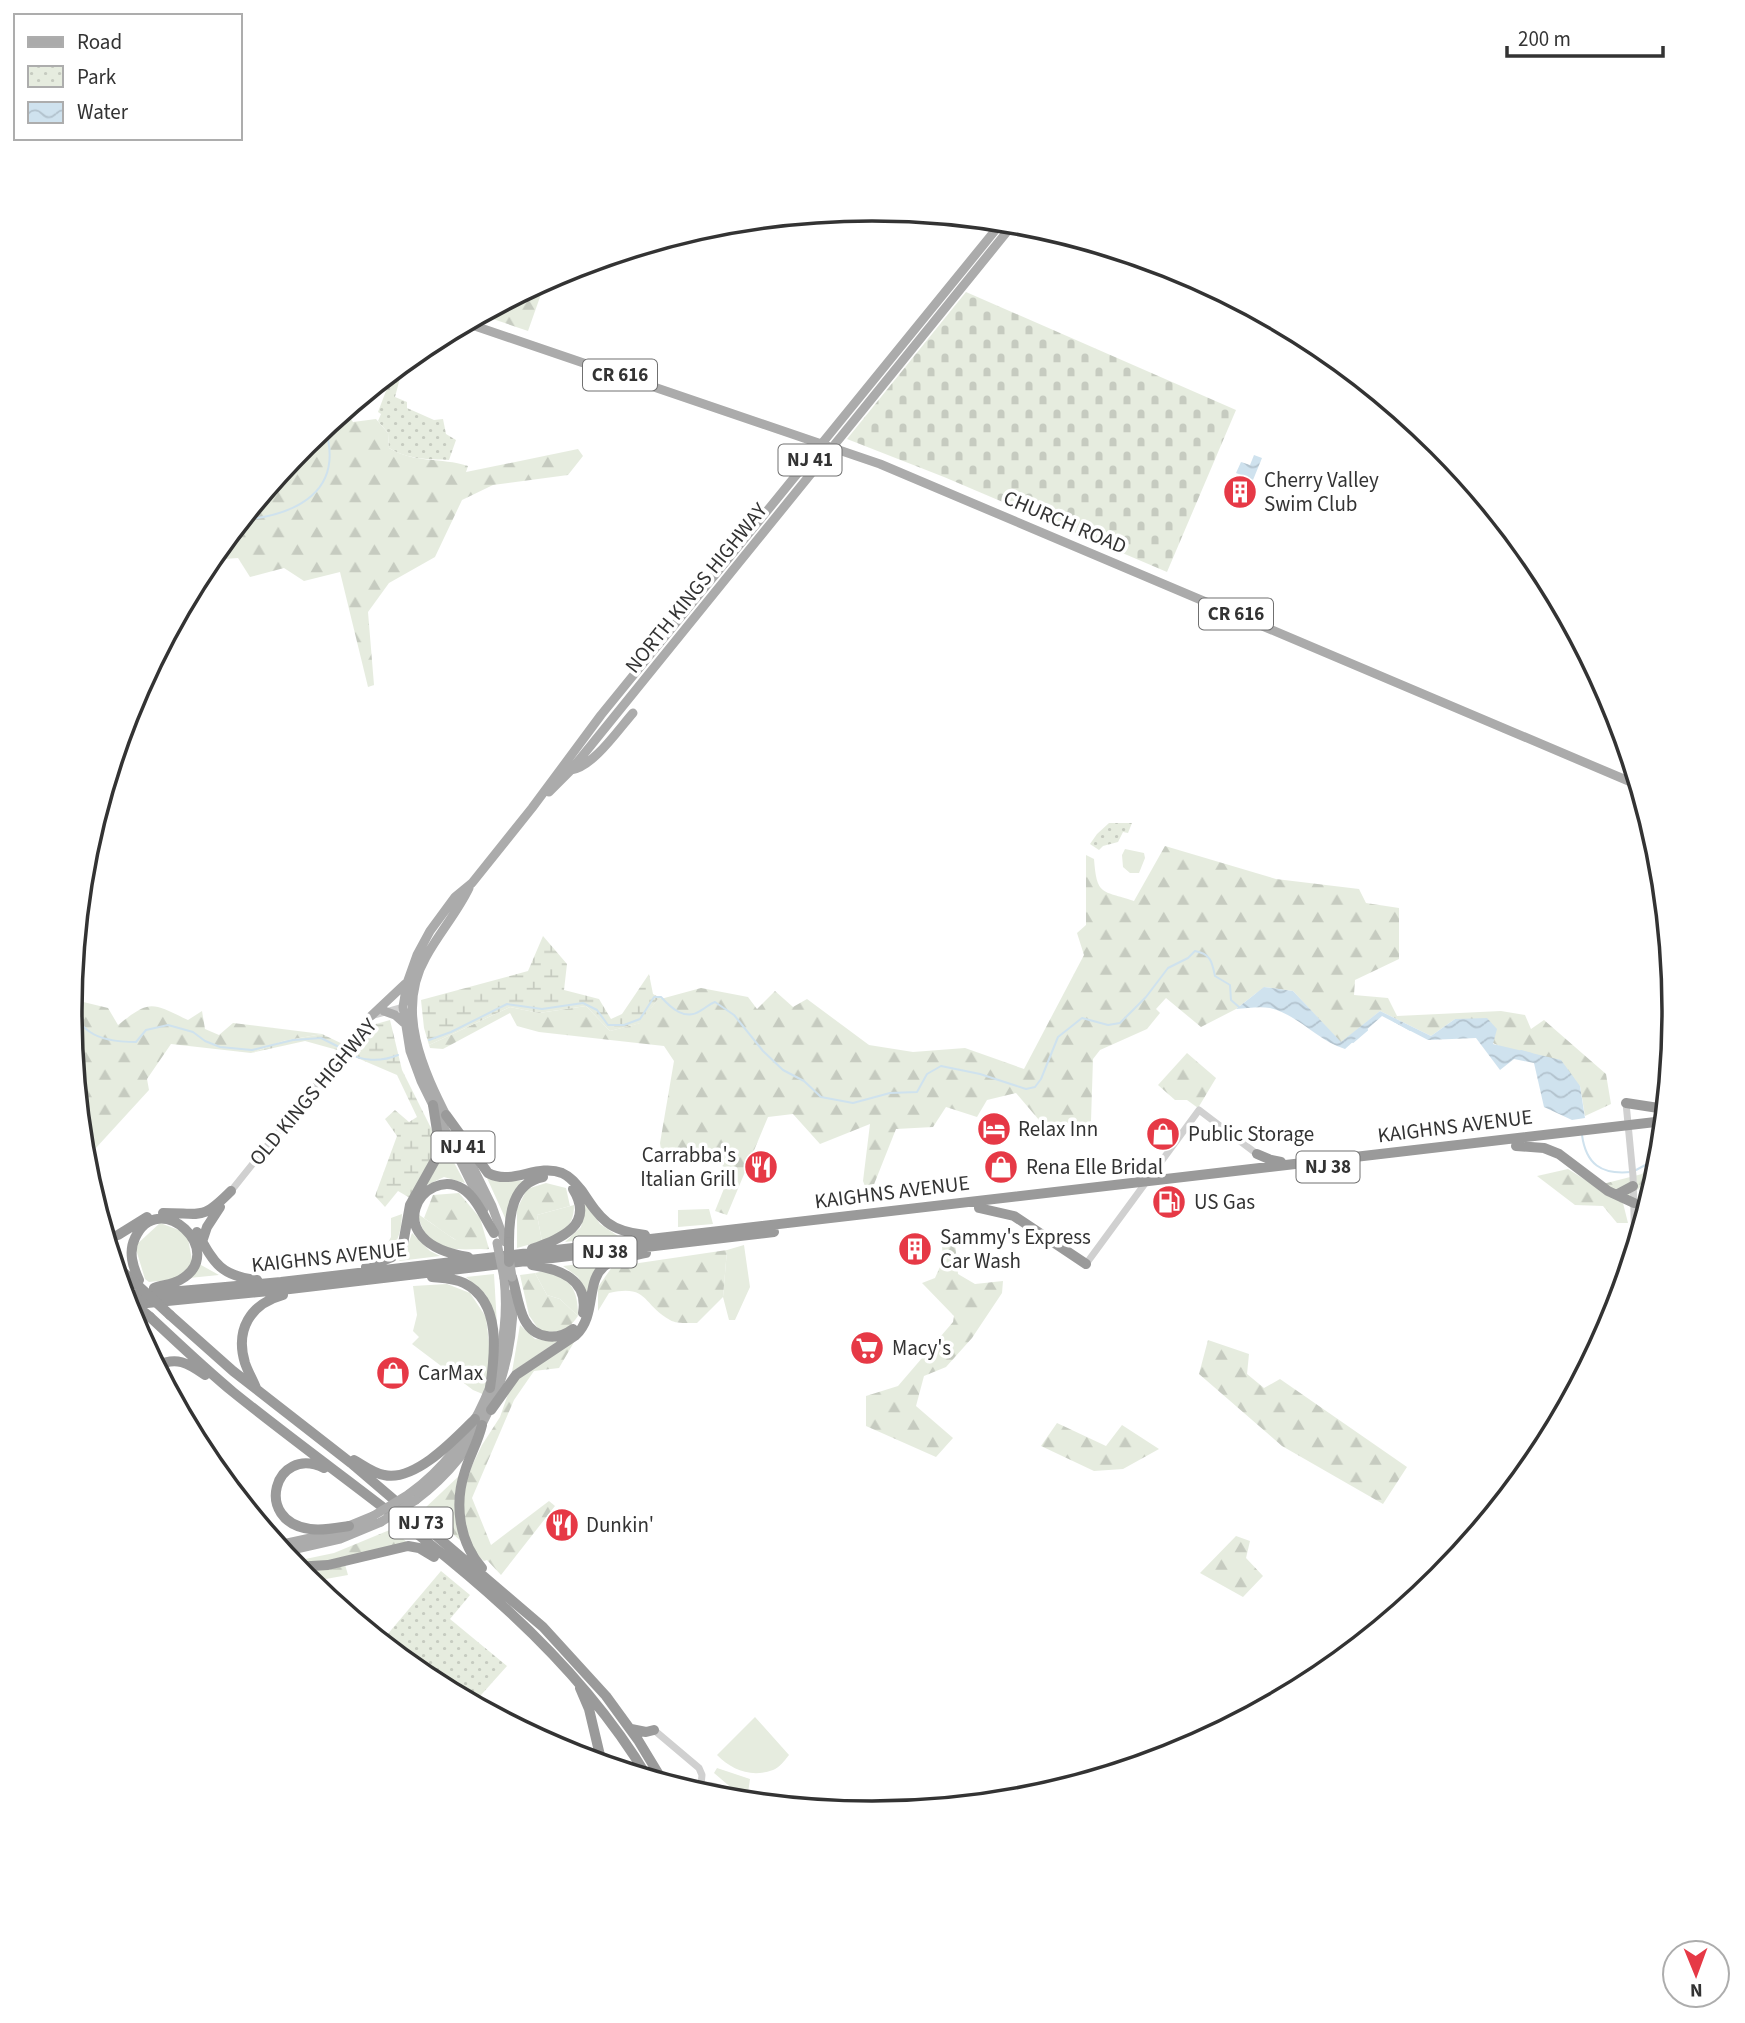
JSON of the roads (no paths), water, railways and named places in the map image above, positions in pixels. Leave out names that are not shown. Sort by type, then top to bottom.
[{"type":"highway","points":[[1626,1103],[1657,1108]]},
{"type":"highway","points":[[356,1273],[366,1266],[392,1257],[403,1244],[410,1205],[438,1155],[433,1105]]},
{"type":"highway","points":[[446,1115],[481,1165],[492,1175],[508,1178],[545,1171],[562,1173],[575,1183],[601,1218],[614,1228],[669,1237]]},
{"type":"highway","name":"KAIGHNS AVENUE","points":[[1628,1129],[1655,1123]]},
{"type":"highway","name":"KAIGHNS AVENUE","points":[[137,1300],[286,1286],[356,1273],[481,1259],[515,1260],[692,1242],[979,1208],[1309,1163],[1654,1128]]},
{"type":"highway","name":"KAIGHNS AVENUE","points":[[136,1299],[412,1275],[669,1237],[1516,1146],[1582,1134]]},
{"type":"highway","points":[[1516,1146],[1544,1148],[1559,1154],[1608,1191],[1634,1203]]},
{"type":"highway","points":[[1257,1154],[1275,1161],[1309,1163]]},
{"type":"highway","points":[[501,1240],[515,1198],[525,1185],[538,1178],[547,1177],[560,1179],[571,1187],[580,1207],[572,1230],[515,1260]]},
{"type":"highway","points":[[1618,1194],[1633,1181]]},
{"type":"highway","points":[[481,1259],[444,1252],[428,1244],[419,1233],[414,1215],[418,1202],[433,1188],[458,1186],[473,1200],[515,1260],[556,1270],[572,1278],[581,1290],[584,1300],[580,1322],[570,1332],[561,1336],[550,1337],[536,1332],[523,1318],[508,1277]]},
{"type":"highway","points":[[115,1236],[152,1215],[205,1213],[212,1210],[231,1191]]},
{"type":"highway","points":[[202,1242],[208,1224],[231,1191]]},
{"type":"highway","points":[[979,1208],[1018,1219],[1086,1264]]},
{"type":"highway","points":[[170,1213],[189,1222],[212,1259],[227,1273],[286,1286],[284,1295],[258,1306],[246,1325],[244,1358],[257,1391]]},
{"type":"highway","points":[[136,1297],[179,1280],[195,1263],[197,1251],[194,1238],[186,1228],[174,1221],[165,1219],[151,1222],[135,1237],[132,1250],[136,1280],[148,1300]]},
{"type":"highway","points":[[491,1410],[509,1382],[520,1371],[583,1328],[590,1312],[595,1280],[606,1265],[692,1242]]},
{"type":"highway","points":[[127,1273],[136,1280]]},
{"type":"highway","points":[[412,1275],[458,1281],[473,1289],[481,1298],[488,1311],[494,1335],[494,1358],[489,1388]]},
{"type":"highway","name":"NJ 73","points":[[148,1300],[170,1314],[257,1391],[324,1441],[518,1605],[569,1653],[631,1729],[658,1772]]},
{"type":"highway","points":[[143,1316],[145,1321]]},
{"type":"highway","name":"NJ 73","points":[[145,1318],[231,1390],[482,1589],[540,1640],[614,1726],[641,1767]]},
{"type":"highway","points":[[165,1363],[173,1361],[186,1363],[218,1385],[231,1390]]},
{"type":"highway","points":[[324,1441],[379,1474],[397,1475],[415,1468],[437,1454],[479,1422]]},
{"type":"highway","points":[[479,1422],[461,1483],[460,1513],[463,1532],[473,1558],[509,1592],[518,1605]]},
{"type":"highway","points":[[349,1482],[316,1464],[303,1463],[290,1467],[283,1474],[275,1494],[281,1514],[297,1526],[320,1530],[349,1526]]},
{"type":"highway","points":[[310,1566],[412,1546],[423,1550],[482,1589]]},
{"type":"highway","points":[[576,1679],[589,1709],[599,1753]]},
{"type":"highway","points":[[631,1729],[646,1732],[653,1730]]},
{"type":"highway","points":[[646,1752],[647,1741],[653,1730]]},
{"type":"main road","name":"NORTH KINGS HIGHWAY","points":[[415,1052],[404,1023],[403,1007],[413,963],[430,931],[455,897],[472,883],[533,808],[601,715],[995,231]]},
{"type":"main road","name":"NORTH KINGS HIGHWAY","points":[[533,808],[571,770],[1006,233]]},
{"type":"main road","name":"CHURCH ROAD","points":[[477,327],[880,464],[1628,780]]},
{"type":"main road","points":[[571,770],[579,769],[588,763],[634,713]]},
{"type":"main road","points":[[588,763],[589,774]]},
{"type":"main road","name":"NORTH KINGS HIGHWAY","points":[[415,1052],[411,1015],[418,972],[472,883]]},
{"type":"main road","points":[[371,1016],[407,983]]},
{"type":"main road","points":[[384,1011],[395,1015],[404,1023]]},
{"type":"main road","name":"NJ 41","points":[[415,1052],[433,1105],[501,1240]]},
{"type":"main road","name":"NJ 41","points":[[294,1549],[340,1539],[413,1497],[491,1410],[504,1374],[512,1336],[508,1277],[501,1240],[488,1196],[415,1052]]},
{"type":"main road","name":"NJ 41","points":[[479,1422],[498,1367],[505,1331],[508,1277],[515,1260]]},
{"type":"main road","name":"NJ 41","points":[[288,1543],[377,1519]]},
{"type":"street","name":"OLD KINGS HIGHWAY","points":[[231,1191],[371,1016],[403,1007]]},
{"type":"street","points":[[1626,1103],[1634,1221]]},
{"type":"street","points":[[1086,1264],[1199,1111],[1257,1154]]},
{"type":"street","points":[[653,1730],[700,1769],[701,1783]]},
{"type":"water","points":[[1254,455],[1262,458],[1253,480],[1236,473],[1241,462],[1250,465]]},
{"type":"water","points":[[1264,987],[1293,991],[1341,1042],[1380,1011],[1431,1036],[1455,1019],[1487,1018],[1497,1029],[1493,1044],[1561,1060],[1580,1086],[1585,1118],[1572,1120],[1544,1107],[1534,1063],[1514,1059],[1500,1070],[1476,1038],[1428,1040],[1382,1016],[1345,1049],[1325,1040],[1280,1011],[1262,1007],[1236,1009]]},
{"type":"waterway","points":[[256,518],[281,512],[312,496],[322,483],[328,468],[327,440]]},
{"type":"waterway","points":[[429,1040],[507,1004],[542,1009],[583,1003],[597,1010],[608,1025],[624,1025],[640,1019],[654,997],[661,997],[674,1009],[689,1015],[715,1002],[734,1015],[763,1051],[783,1070],[804,1081],[821,1097],[853,1103],[890,1093],[917,1092],[927,1074],[941,1066],[980,1074],[1026,1089],[1035,1087],[1041,1079],[1058,1037],[1082,1018],[1108,1025],[1120,1023],[1146,997],[1168,968],[1188,958],[1195,951],[1210,959],[1215,976],[1230,985],[1231,1000],[1239,1007]]},
{"type":"waterway","points":[[1394,1021],[1410,1030]]},
{"type":"waterway","points":[[83,1026],[95,1035],[118,1041],[136,1042],[146,1030],[168,1025],[193,1032],[220,1047],[252,1050],[293,1040],[321,1038],[341,1048]]},
{"type":"waterway","points":[[1353,1042],[1367,1030]]},
{"type":"waterway","points":[[345,1051],[371,1060],[398,1055]]},
{"type":"waterway","points":[[1521,1051],[1532,1054]]},
{"type":"waterway","points":[[1582,1135],[1587,1153],[1597,1165],[1611,1172],[1631,1172]]},
{"type":"waterway","points":[[1636,1170],[1648,1163]]},
{"type":"place","name":"Cherry Valley Swim Club","points":[[1240,492]]},
{"type":"place","name":"Relax Inn","points":[[994,1129]]},
{"type":"place","name":"Public Storage","points":[[1163,1134]]},
{"type":"place","name":"Carrabba's Italian Grill","points":[[761,1167]]},
{"type":"place","name":"Rena Elle Bridal","points":[[1001,1167]]},
{"type":"place","name":"US Gas","points":[[1169,1202]]},
{"type":"place","name":"Sammy's Express Car Wash","points":[[915,1249]]},
{"type":"place","name":"Macy's","points":[[867,1348]]},
{"type":"place","name":"CarMax","points":[[393,1373]]},
{"type":"place","name":"Dunkin'","points":[[562,1525]]}]
